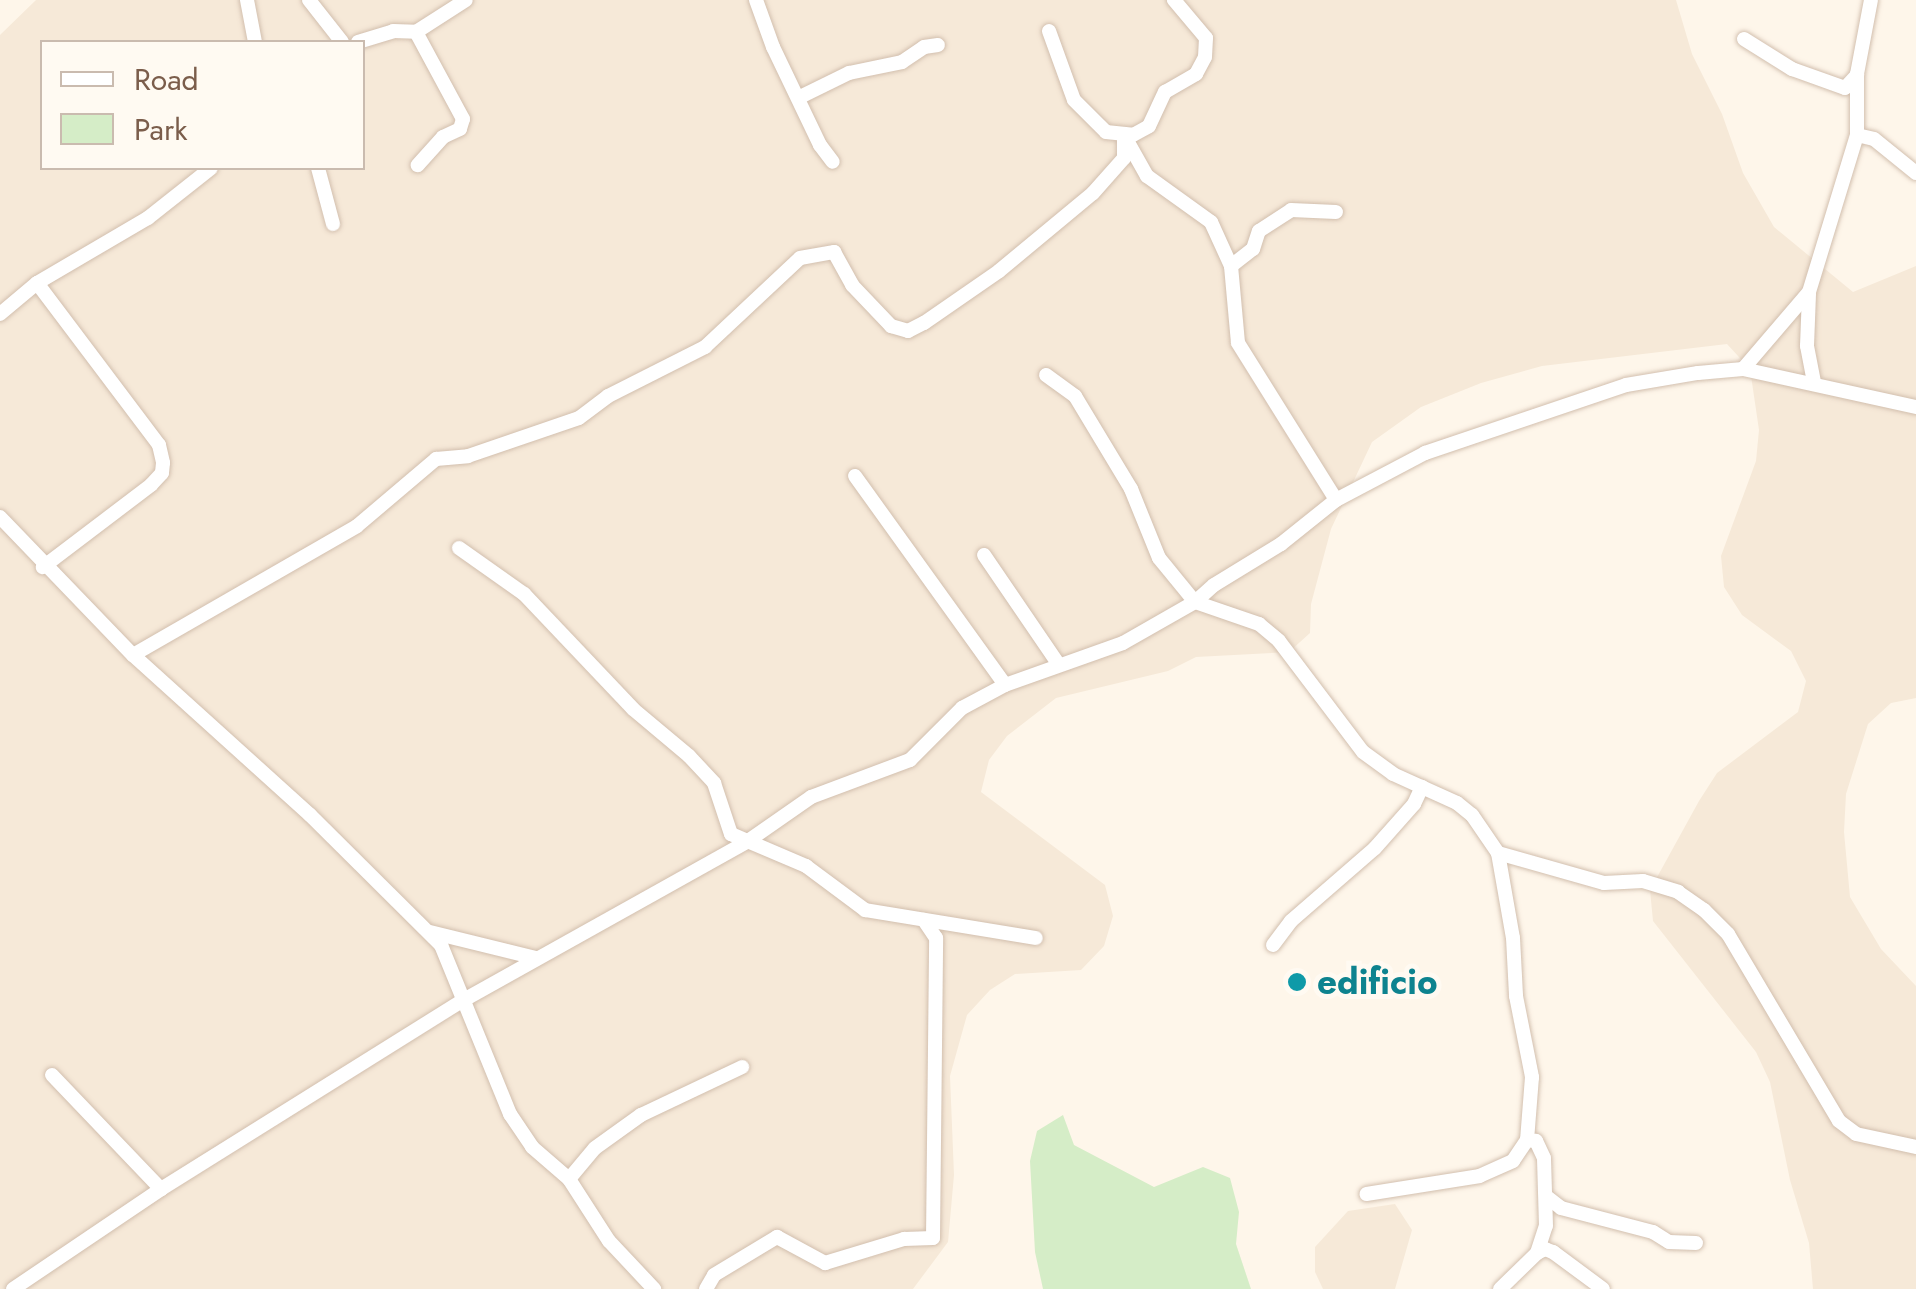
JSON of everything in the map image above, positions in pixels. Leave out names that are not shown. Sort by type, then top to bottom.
[{"type":"street","points":[[247,0],[255,40]]},
{"type":"street","points":[[308,0],[340,40]]},
{"type":"street","points":[[364,40],[393,31],[416,32],[466,0]]},
{"type":"street","points":[[756,0],[820,146],[833,162]]},
{"type":"street","points":[[1050,31],[1074,100],[1106,132],[1124,136],[1149,126],[1165,92],[1196,74],[1205,57],[1206,38],[1174,0]]},
{"type":"street","points":[[1814,382],[1808,346],[1809,292],[1857,135],[1857,74],[1871,0]]},
{"type":"street","points":[[416,32],[463,119],[460,129],[443,137],[418,165]]},
{"type":"street","points":[[1744,39],[1792,68],[1845,88],[1857,74]]},
{"type":"street","points":[[800,97],[849,73],[902,62],[924,47],[938,45]]},
{"type":"street","points":[[1857,135],[1874,139],[1916,174]]},
{"type":"street","points":[[1124,136],[1147,176],[1211,222],[1231,266],[1238,343],[1336,500]]},
{"type":"street","points":[[133,655],[358,526],[436,459],[468,456],[579,418],[608,396],[706,347],[800,258],[834,252],[852,285],[891,326],[908,331],[924,323],[999,271],[1093,193],[1124,158],[1124,136]]},
{"type":"street","points":[[0,314],[36,284],[148,218],[208,170]]},
{"type":"street","points":[[319,170],[333,224]]},
{"type":"street","points":[[1231,266],[1253,249],[1260,231],[1291,210],[1336,212]]},
{"type":"street","points":[[36,284],[159,445],[164,463],[162,473],[151,485],[44,567]]},
{"type":"street","points":[[1743,369],[1809,292]]},
{"type":"street","points":[[13,1289],[161,1189],[462,1001],[748,840],[812,797],[910,760],[927,747],[949,718],[1005,686],[1123,643],[1282,544],[1336,500],[1424,453],[1626,385],[1743,369],[1814,382],[1868,400],[1916,407]]},
{"type":"street","points":[[1046,375],[1076,396],[1131,489],[1159,558],[1194,602],[1259,624],[1269,632],[1363,752],[1393,774],[1472,815],[1498,854],[1513,938],[1516,996],[1532,1077],[1527,1140],[1512,1162],[1480,1176],[1366,1194]]},
{"type":"street","points":[[855,476],[1005,686]]},
{"type":"street","points":[[0,518],[133,655],[310,815],[440,946],[510,1114],[532,1148],[569,1180],[609,1240],[654,1289]]},
{"type":"street","points":[[459,548],[524,594],[634,709],[690,756],[714,783],[731,834],[806,866],[864,910],[1036,938]]},
{"type":"street","points":[[984,555],[1058,664]]},
{"type":"street","points":[[1273,945],[1291,921],[1375,848],[1414,804],[1422,787]]},
{"type":"street","points":[[1498,854],[1604,883],[1643,880],[1678,892],[1704,910],[1728,934],[1839,1121],[1856,1134],[1916,1147]]},
{"type":"street","points":[[706,1289],[714,1275],[776,1237],[825,1263],[904,1239],[933,1238],[936,938],[924,920]]},
{"type":"street","points":[[426,930],[536,958]]},
{"type":"street","points":[[569,1180],[596,1148],[641,1114],[742,1068]]},
{"type":"street","points":[[52,1075],[161,1189]]},
{"type":"street","points":[[1527,1140],[1536,1142],[1544,1158],[1546,1226],[1537,1253]]},
{"type":"street","points":[[1547,1197],[1562,1208],[1653,1232],[1669,1242],[1696,1243]]},
{"type":"street","points":[[1500,1289],[1545,1249],[1603,1289]]},
{"type":"shaded area","points":[[36,0],[1676,0],[1692,54],[1722,114],[1743,173],[1774,227],[1853,292],[1916,266],[1916,698],[1891,703],[1868,724],[1846,794],[1844,832],[1850,897],[1881,949],[1916,986],[1916,1289],[1813,1289],[1809,1243],[1790,1180],[1770,1082],[1756,1052],[1653,921],[1650,890],[1699,801],[1717,773],[1798,712],[1806,681],[1791,651],[1742,615],[1724,587],[1721,556],[1756,461],[1759,430],[1750,369],[1727,344],[1542,366],[1481,383],[1421,407],[1372,442],[1331,529],[1311,604],[1310,633],[1289,652],[1196,657],[1168,671],[1056,698],[1007,736],[989,760],[981,792],[1105,885],[1113,916],[1104,946],[1081,970],[1015,974],[990,990],[967,1015],[950,1076],[954,1175],[948,1242],[913,1289],[0,1289],[0,35]]},
{"type":"shaded area","points":[[1395,1204],[1412,1230],[1395,1289],[1323,1289],[1315,1272],[1315,1247],[1348,1211]]},
{"type":"green space","points":[[1063,1115],[1074,1145],[1154,1187],[1203,1167],[1230,1178],[1239,1212],[1236,1244],[1251,1289],[1043,1289],[1035,1252],[1030,1161],[1037,1131]]},
{"type":"place","name":"edificio","points":[[1297,982]]}]
